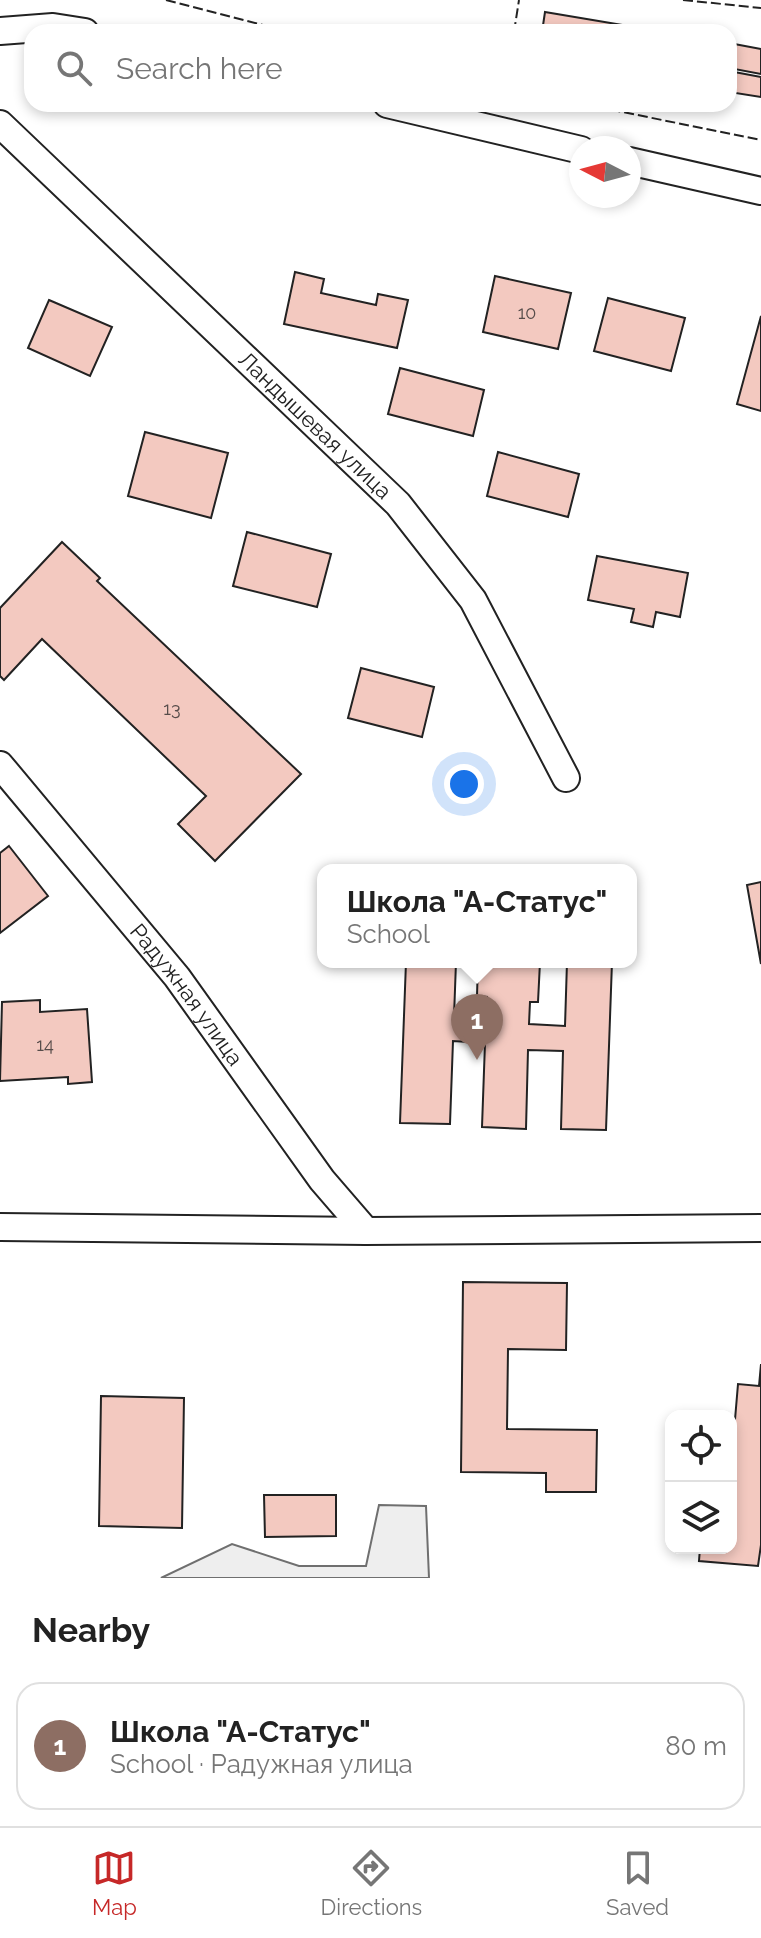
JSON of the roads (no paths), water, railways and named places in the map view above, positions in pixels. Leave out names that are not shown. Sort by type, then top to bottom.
[{"type":"street","points":[[0,31],[24,29]]},
{"type":"street","points":[[421,112],[569,147]]},
{"type":"street","name":"Ландышевая улица","points":[[0,124],[398,504],[473,600],[566,778]]},
{"type":"street","points":[[641,164],[761,191]]},
{"type":"street","name":"Радужная улица","points":[[0,765],[177,977],[322,1180],[366,1231]]},
{"type":"street","points":[[0,1227],[366,1231],[761,1228]]},
{"type":"place","name":"Школа \"А-Статус\"","points":[[477,1060]]}]
